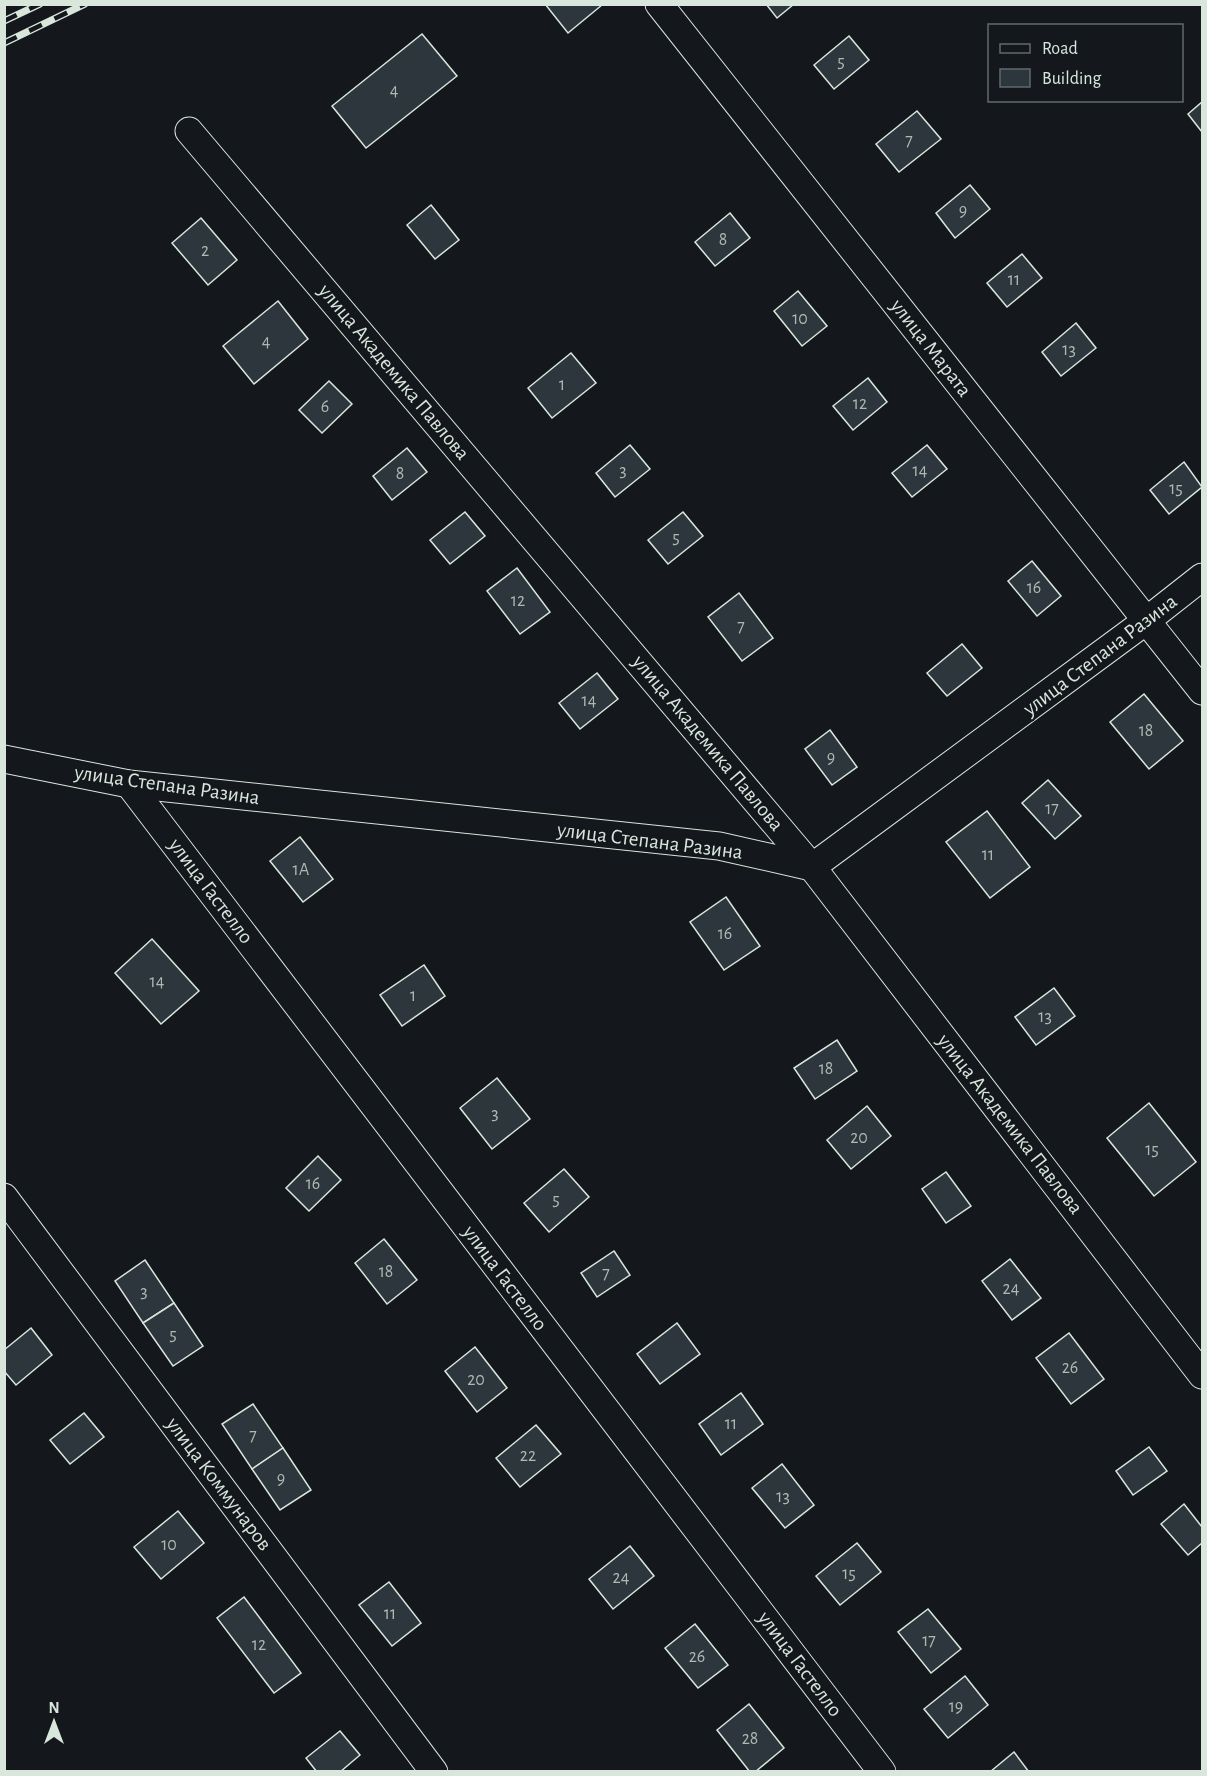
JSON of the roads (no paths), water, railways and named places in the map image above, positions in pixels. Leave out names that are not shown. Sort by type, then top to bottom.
[{"type":"street","name":"улица Марата","points":[[659,4],[1203,691]]},
{"type":"street","name":"улица Академика Павлова","points":[[189,131],[812,867],[1203,1375]]},
{"type":"street","name":"улица Степана Разина","points":[[4,759],[129,784],[719,846],[812,867],[1203,577]]},
{"type":"street","name":"улица Гастелло","points":[[129,784],[882,1772]]},
{"type":"street","name":"улица Коммунаров","points":[[4,1197],[434,1772]]},
{"type":"railway","points":[[4,21],[40,4]]},
{"type":"railway","points":[[4,43],[85,4]]}]
